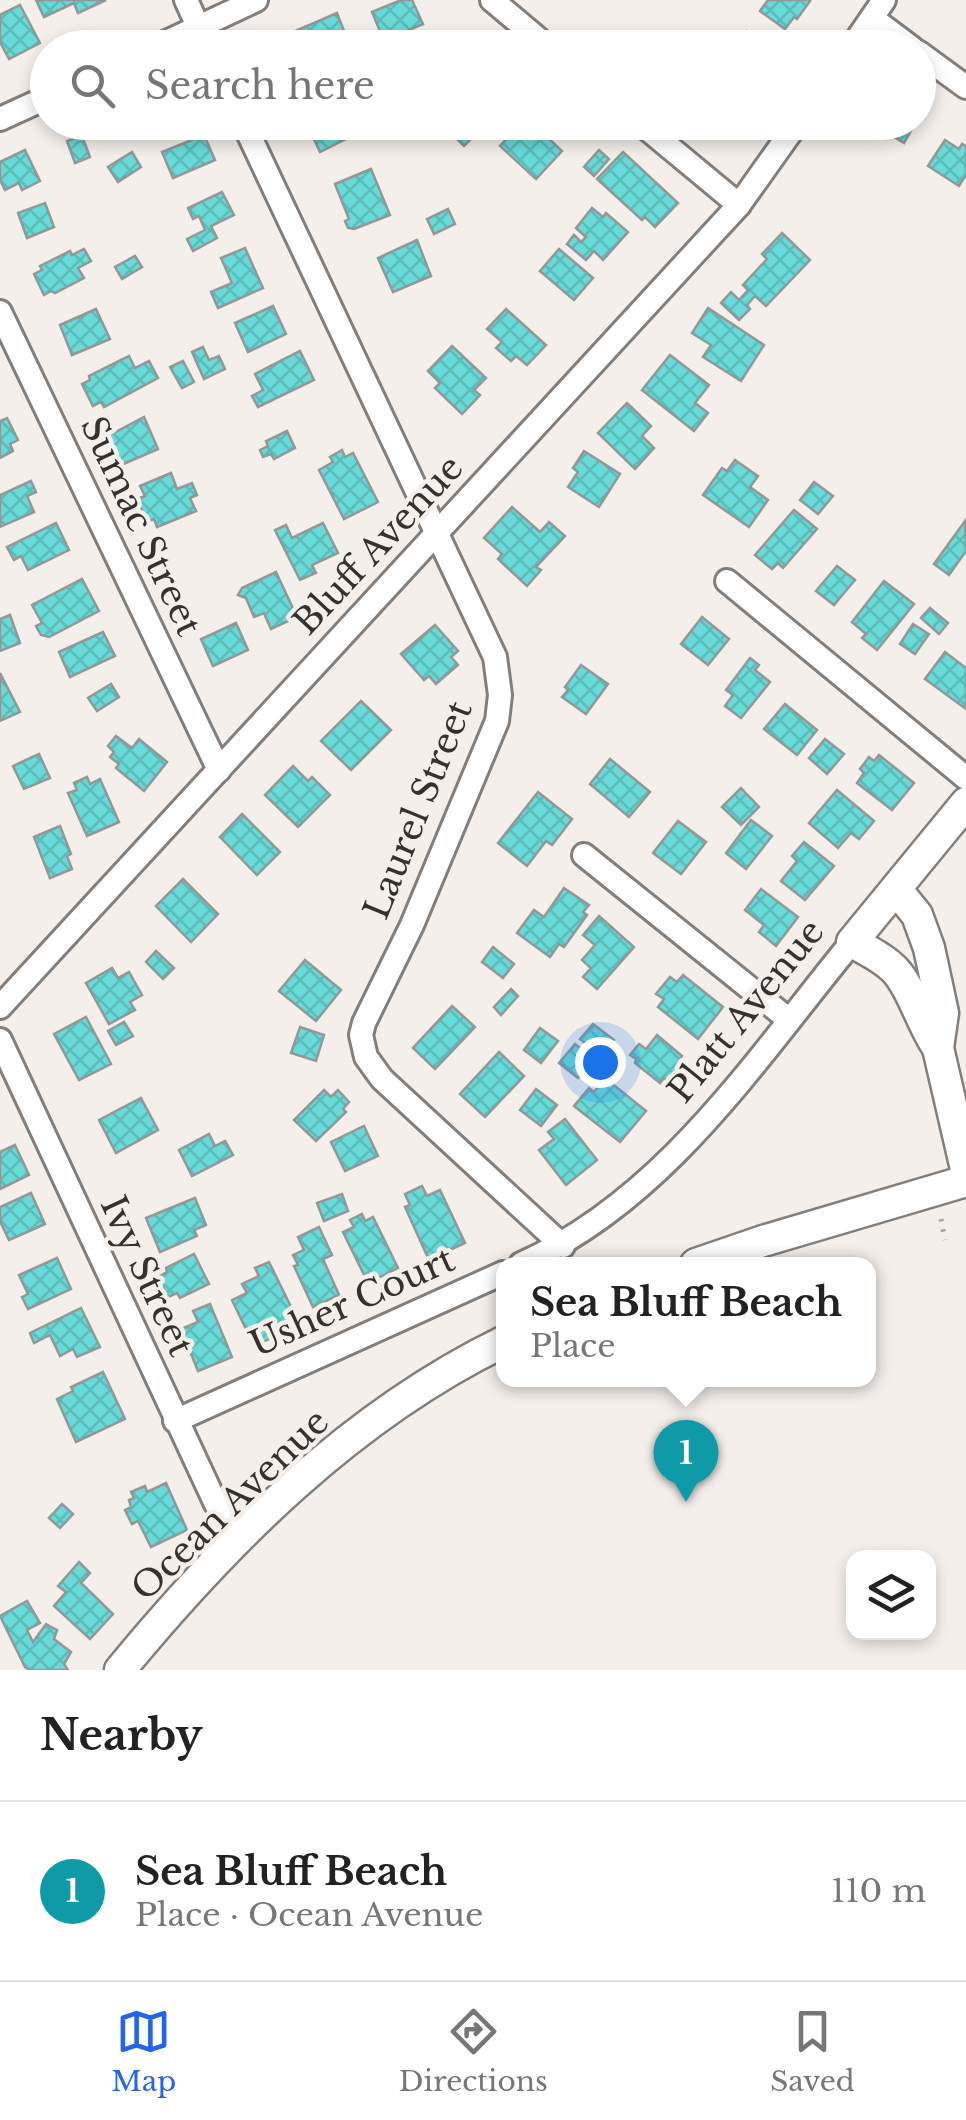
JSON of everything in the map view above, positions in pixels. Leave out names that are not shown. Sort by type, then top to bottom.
[{"type":"main road","name":"Platt Avenue","points":[[852,942],[966,803]]},
{"type":"main road","points":[[896,889],[917,916],[929,948],[943,1012],[938,1048],[966,1169]]},
{"type":"main road","points":[[852,942],[894,970],[938,1048]]},
{"type":"main road","points":[[716,1257],[966,1182]]},
{"type":"main road","name":"Ocean Avenue","points":[[120,1670],[244,1533],[322,1460],[438,1378],[496,1346]]},
{"type":"street","points":[[186,0],[200,30]]},
{"type":"street","points":[[213,30],[256,0]]},
{"type":"street","points":[[492,0],[528,30]]},
{"type":"street","points":[[863,30],[878,9],[897,30]]},
{"type":"street","points":[[936,65],[966,87]]},
{"type":"street","points":[[0,119],[30,105]]},
{"type":"street","name":"Laurel Street","points":[[252,140],[495,657],[500,695],[497,721],[412,925],[369,1011],[361,1035],[362,1046],[382,1079],[563,1246]]},
{"type":"street","points":[[660,140],[739,206]]},
{"type":"street","name":"Bluff Avenue","points":[[0,1007],[739,206],[785,140]]},
{"type":"street","name":"Sumac Street","points":[[0,312],[218,770]]},
{"type":"street","points":[[728,582],[966,778]]},
{"type":"street","points":[[584,855],[788,1020]]},
{"type":"street","name":"Platt Avenue","points":[[563,1246],[657,1174],[700,1128],[852,942]]},
{"type":"street","name":"Ivy Street","points":[[0,1040],[216,1504],[244,1533]]},
{"type":"street","points":[[538,1257],[563,1246]]},
{"type":"street","name":"Usher Court","points":[[175,1421],[496,1276]]},
{"type":"path","points":[[941,1218],[945,1240]]},
{"type":"building","points":[[36,0],[106,0],[78,13],[74,3],[44,17]]},
{"type":"building","points":[[401,0],[412,0],[423,24],[409,30],[379,30],[372,12]]},
{"type":"building","points":[[768,0],[810,1],[785,29],[760,11]]},
{"type":"building","points":[[20,5],[33,30],[30,30],[30,48],[9,59],[0,42],[0,15]]},
{"type":"building","points":[[337,13],[344,30],[298,30]]},
{"type":"building","points":[[84,140],[90,157],[75,163],[67,141]]},
{"type":"building","points":[[192,140],[206,140],[215,160],[173,178],[162,152]]},
{"type":"building","points":[[314,140],[344,140],[320,152]]},
{"type":"building","points":[[506,140],[550,140],[562,151],[536,179],[500,146]]},
{"type":"building","points":[[945,140],[959,149],[962,144],[966,146],[966,175],[959,186],[928,166]]},
{"type":"building","points":[[25,150],[40,181],[22,190],[19,183],[5,190],[0,180],[0,162]]},
{"type":"building","points":[[599,150],[609,159],[594,176],[584,167]]},
{"type":"building","points":[[132,152],[141,167],[118,182],[108,167]]},
{"type":"building","points":[[623,152],[678,203],[655,227],[597,179]]},
{"type":"building","points":[[371,169],[390,215],[348,228],[345,221],[349,219],[335,184]]},
{"type":"building","points":[[222,192],[234,215],[211,226],[217,238],[193,251],[187,239],[205,230],[199,216],[193,219],[188,208]]},
{"type":"building","points":[[45,203],[54,227],[27,238],[18,213]]},
{"type":"building","points":[[592,208],[603,217],[606,213],[628,232],[603,260],[594,251],[586,260],[567,244],[574,235],[581,242],[586,237],[576,228]]},
{"type":"building","points":[[448,209],[455,224],[434,234],[427,219]]},
{"type":"building","points":[[782,233],[810,260],[766,306],[755,296],[747,305],[750,309],[739,320],[721,303],[731,292],[739,300],[748,290],[743,285],[767,259],[762,254]]},
{"type":"building","points":[[417,240],[431,276],[393,292],[378,258]]},
{"type":"building","points":[[245,248],[263,288],[218,308],[211,292],[232,283],[221,258]]},
{"type":"building","points":[[84,249],[91,261],[78,268],[84,278],[44,295],[34,274],[42,270],[40,266],[70,251],[72,255]]},
{"type":"building","points":[[559,249],[593,278],[574,300],[540,271]]},
{"type":"building","points":[[135,256],[142,267],[122,279],[115,267]]},
{"type":"building","points":[[273,306],[286,334],[248,352],[235,323]]},
{"type":"building","points":[[708,308],[764,345],[741,381],[703,357],[711,345],[692,333]]},
{"type":"building","points":[[96,309],[110,339],[72,355],[60,325]]},
{"type":"building","points":[[506,309],[546,345],[527,365],[516,356],[511,361],[496,348],[502,342],[487,329]]},
{"type":"building","points":[[452,346],[486,378],[474,390],[480,395],[462,414],[435,388],[440,383],[428,371]]},
{"type":"building","points":[[203,347],[209,360],[219,356],[225,369],[204,379],[192,352]]},
{"type":"building","points":[[300,351],[314,380],[258,407],[252,396],[263,390],[255,374]]},
{"type":"building","points":[[670,355],[709,385],[695,403],[708,413],[694,431],[642,390]]},
{"type":"building","points":[[129,356],[135,368],[149,361],[158,378],[104,407],[101,402],[93,406],[82,384],[90,380],[89,376]]},
{"type":"building","points":[[183,361],[194,382],[182,388],[170,367]]},
{"type":"building","points":[[627,403],[651,426],[642,436],[654,448],[635,469],[598,433]]},
{"type":"building","points":[[144,417],[158,449],[121,465],[108,436]]},
{"type":"building","points":[[7,418],[18,440],[10,444],[13,451],[0,458],[0,421]]},
{"type":"building","points":[[287,431],[295,448],[274,459],[271,454],[263,457],[260,450],[268,446],[266,441]]},
{"type":"building","points":[[342,450],[345,457],[353,453],[378,502],[344,519],[319,470],[333,462],[330,457]]},
{"type":"building","points":[[584,451],[620,474],[599,507],[568,487],[578,472],[573,468]]},
{"type":"building","points":[[735,460],[758,476],[750,487],[768,500],[749,527],[703,495],[722,468],[727,471]]},
{"type":"building","points":[[171,473],[177,489],[192,483],[197,495],[190,498],[196,511],[157,527],[154,519],[147,522],[137,499],[145,496],[140,486]]},
{"type":"building","points":[[31,481],[36,492],[27,496],[34,512],[0,527],[0,495]]},
{"type":"building","points":[[814,482],[833,496],[818,514],[800,500]]},
{"type":"building","points":[[512,507],[540,532],[549,522],[565,536],[536,567],[541,570],[527,586],[498,559],[502,554],[484,538]]},
{"type":"building","points":[[794,510],[817,529],[783,568],[778,563],[772,569],[755,555]]},
{"type":"building","points":[[965,521],[966,551],[949,575],[934,564]]},
{"type":"building","points":[[56,523],[69,550],[28,570],[21,556],[14,560],[7,547]]},
{"type":"building","points":[[323,523],[338,553],[312,565],[316,573],[300,580],[275,530],[286,525],[292,538]]},
{"type":"building","points":[[837,566],[855,580],[834,605],[816,591]]},
{"type":"building","points":[[276,572],[297,617],[271,629],[264,613],[254,617],[246,598],[238,595],[242,588]]},
{"type":"building","points":[[82,579],[99,611],[49,637],[41,635],[36,626],[42,623],[32,605]]},
{"type":"building","points":[[884,581],[914,604],[877,650],[862,638],[866,634],[852,622]]},
{"type":"building","points":[[930,608],[948,623],[939,634],[921,618]]},
{"type":"building","points":[[10,615],[20,643],[0,651],[0,619]]},
{"type":"building","points":[[702,617],[729,639],[708,665],[681,644]]},
{"type":"building","points":[[236,623],[248,650],[213,666],[201,639]]},
{"type":"building","points":[[913,624],[929,634],[915,654],[900,644]]},
{"type":"building","points":[[435,625],[458,651],[451,657],[458,665],[436,684],[429,676],[424,680],[401,654]]},
{"type":"building","points":[[103,632],[115,656],[70,677],[59,652]]},
{"type":"building","points":[[945,652],[966,668],[966,709],[925,679]]},
{"type":"building","points":[[750,658],[759,665],[755,670],[770,682],[741,718],[725,706],[733,695],[726,690]]},
{"type":"building","points":[[581,665],[608,684],[586,714],[562,697]]},
{"type":"building","points":[[0,673],[20,712],[0,721]]},
{"type":"building","points":[[111,684],[119,697],[97,711],[88,698]]},
{"type":"building","points":[[361,701],[391,730],[351,770],[321,741]]},
{"type":"building","points":[[785,704],[817,730],[797,755],[764,729]]},
{"type":"building","points":[[116,736],[132,748],[139,739],[167,762],[144,791],[116,768],[119,764],[110,757],[114,752],[108,746]]},
{"type":"building","points":[[825,739],[844,754],[827,774],[809,758]]},
{"type":"building","points":[[39,754],[50,778],[24,789],[13,766]]},
{"type":"building","points":[[879,755],[914,783],[892,810],[857,783],[864,773],[860,769],[869,757],[874,761]]},
{"type":"building","points":[[610,759],[650,792],[629,817],[590,784]]},
{"type":"building","points":[[293,766],[308,781],[312,777],[330,795],[298,827],[265,795]]},
{"type":"building","points":[[87,777],[90,784],[100,779],[119,822],[87,836],[68,793],[77,790],[74,783]]},
{"type":"building","points":[[741,788],[759,807],[741,825],[722,807]]},
{"type":"building","points":[[837,790],[874,821],[859,839],[851,833],[838,848],[809,823]]},
{"type":"building","points":[[538,792],[572,819],[552,845],[546,841],[527,866],[498,843]]},
{"type":"building","points":[[242,814],[280,852],[257,875],[220,837]]},
{"type":"building","points":[[751,820],[772,836],[746,869],[726,853]]},
{"type":"building","points":[[678,821],[706,842],[681,874],[653,853]]},
{"type":"building","points":[[60,826],[71,854],[67,856],[72,869],[50,878],[34,837]]},
{"type":"building","points":[[804,842],[834,866],[805,900],[781,881],[797,861],[792,856]]},
{"type":"building","points":[[183,879],[218,914],[191,942],[156,906]]},
{"type":"building","points":[[564,888],[589,905],[583,912],[587,915],[564,947],[559,944],[550,957],[517,933],[534,910],[544,917]]},
{"type":"building","points":[[761,889],[798,917],[776,946],[759,932],[764,925],[745,910]]},
{"type":"building","points":[[599,916],[634,947],[597,989],[583,977],[591,968],[582,960],[595,945],[583,935]]},
{"type":"building","points":[[493,947],[514,964],[503,978],[482,962]]},
{"type":"building","points":[[156,951],[174,968],[163,979],[146,962]]},
{"type":"building","points":[[305,960],[341,990],[316,1021],[279,991]]},
{"type":"building","points":[[112,968],[118,978],[129,972],[142,995],[130,1002],[135,1010],[109,1024],[86,983]]},
{"type":"building","points":[[683,975],[723,1007],[698,1039],[658,1007],[664,999],[656,994],[670,977],[677,982]]},
{"type":"building","points":[[511,989],[518,996],[501,1015],[494,1007]]},
{"type":"building","points":[[452,1006],[475,1027],[435,1069],[413,1048]]},
{"type":"building","points":[[86,1017],[111,1064],[79,1080],[54,1034]]},
{"type":"building","points":[[124,1022],[133,1036],[116,1045],[108,1031]]},
{"type":"building","points":[[593,1024],[614,1040],[601,1056],[580,1039]]},
{"type":"building","points":[[300,1027],[324,1035],[316,1061],[291,1053]]},
{"type":"building","points":[[540,1028],[558,1041],[541,1063],[524,1050]]},
{"type":"building","points":[[657,1035],[682,1056],[679,1060],[688,1067],[673,1085],[664,1078],[660,1083],[630,1055],[639,1044],[646,1049]]},
{"type":"building","points":[[575,1044],[594,1059],[578,1078],[559,1063]]},
{"type":"building","points":[[499,1052],[524,1076],[485,1117],[460,1094]]},
{"type":"building","points":[[605,1078],[646,1111],[620,1142],[574,1106],[589,1088],[594,1092]]},
{"type":"building","points":[[536,1089],[557,1105],[541,1126],[520,1110]]},
{"type":"building","points":[[324,1090],[331,1097],[338,1090],[349,1102],[343,1109],[346,1112],[316,1141],[294,1120]]},
{"type":"building","points":[[141,1098],[158,1130],[116,1153],[99,1120]]},
{"type":"building","points":[[565,1119],[597,1160],[566,1185],[539,1150],[554,1139],[548,1132]]},
{"type":"building","points":[[364,1126],[378,1156],[345,1171],[331,1142]]},
{"type":"building","points":[[209,1134],[215,1146],[225,1141],[233,1155],[192,1176],[179,1150]]},
{"type":"building","points":[[15,1145],[29,1175],[0,1189],[0,1152]]},
{"type":"building","points":[[422,1186],[427,1196],[440,1190],[465,1243],[429,1260],[405,1207],[410,1205],[405,1194]]},
{"type":"building","points":[[31,1193],[45,1224],[9,1240],[0,1221],[0,1207]]},
{"type":"building","points":[[342,1194],[348,1211],[324,1221],[317,1203]]},
{"type":"building","points":[[195,1198],[206,1225],[194,1230],[197,1236],[160,1252],[146,1218]]},
{"type":"building","points":[[362,1214],[365,1221],[373,1217],[398,1268],[368,1283],[343,1232],[354,1227],[350,1220]]},
{"type":"building","points":[[319,1227],[332,1255],[323,1259],[339,1295],[313,1307],[294,1266],[298,1265],[293,1255],[304,1250],[298,1237]]},
{"type":"building","points":[[194,1254],[209,1284],[180,1298],[177,1293],[168,1297],[158,1277],[167,1272],[166,1268]]},
{"type":"building","points":[[57,1258],[71,1289],[28,1309],[22,1297],[28,1294],[19,1275]]},
{"type":"building","points":[[269,1262],[296,1317],[283,1323],[287,1331],[254,1346],[232,1300],[247,1293],[242,1284],[259,1276],[255,1268]]},
{"type":"building","points":[[210,1304],[232,1357],[198,1371],[181,1329],[198,1322],[193,1311]]},
{"type":"building","points":[[81,1308],[100,1347],[77,1357],[73,1349],[60,1356],[50,1335],[34,1343],[30,1333]]},
{"type":"building","points":[[103,1372],[125,1419],[76,1442],[57,1399],[73,1391],[71,1387]]},
{"type":"building","points":[[166,1483],[187,1530],[151,1547],[138,1521],[132,1524],[125,1510],[134,1498],[131,1492],[145,1486],[147,1492]]},
{"type":"building","points":[[62,1504],[73,1514],[60,1528],[49,1518]]},
{"type":"building","points":[[79,1562],[90,1573],[81,1583],[113,1614],[90,1639],[54,1606],[66,1592],[58,1586]]},
{"type":"building","points":[[27,1601],[40,1623],[27,1630],[33,1642],[46,1624],[57,1630],[54,1639],[71,1652],[64,1664],[68,1670],[25,1667],[0,1616]]},
{"type":"place","name":"Sea Bluff Beach","points":[[686,1502]]}]
